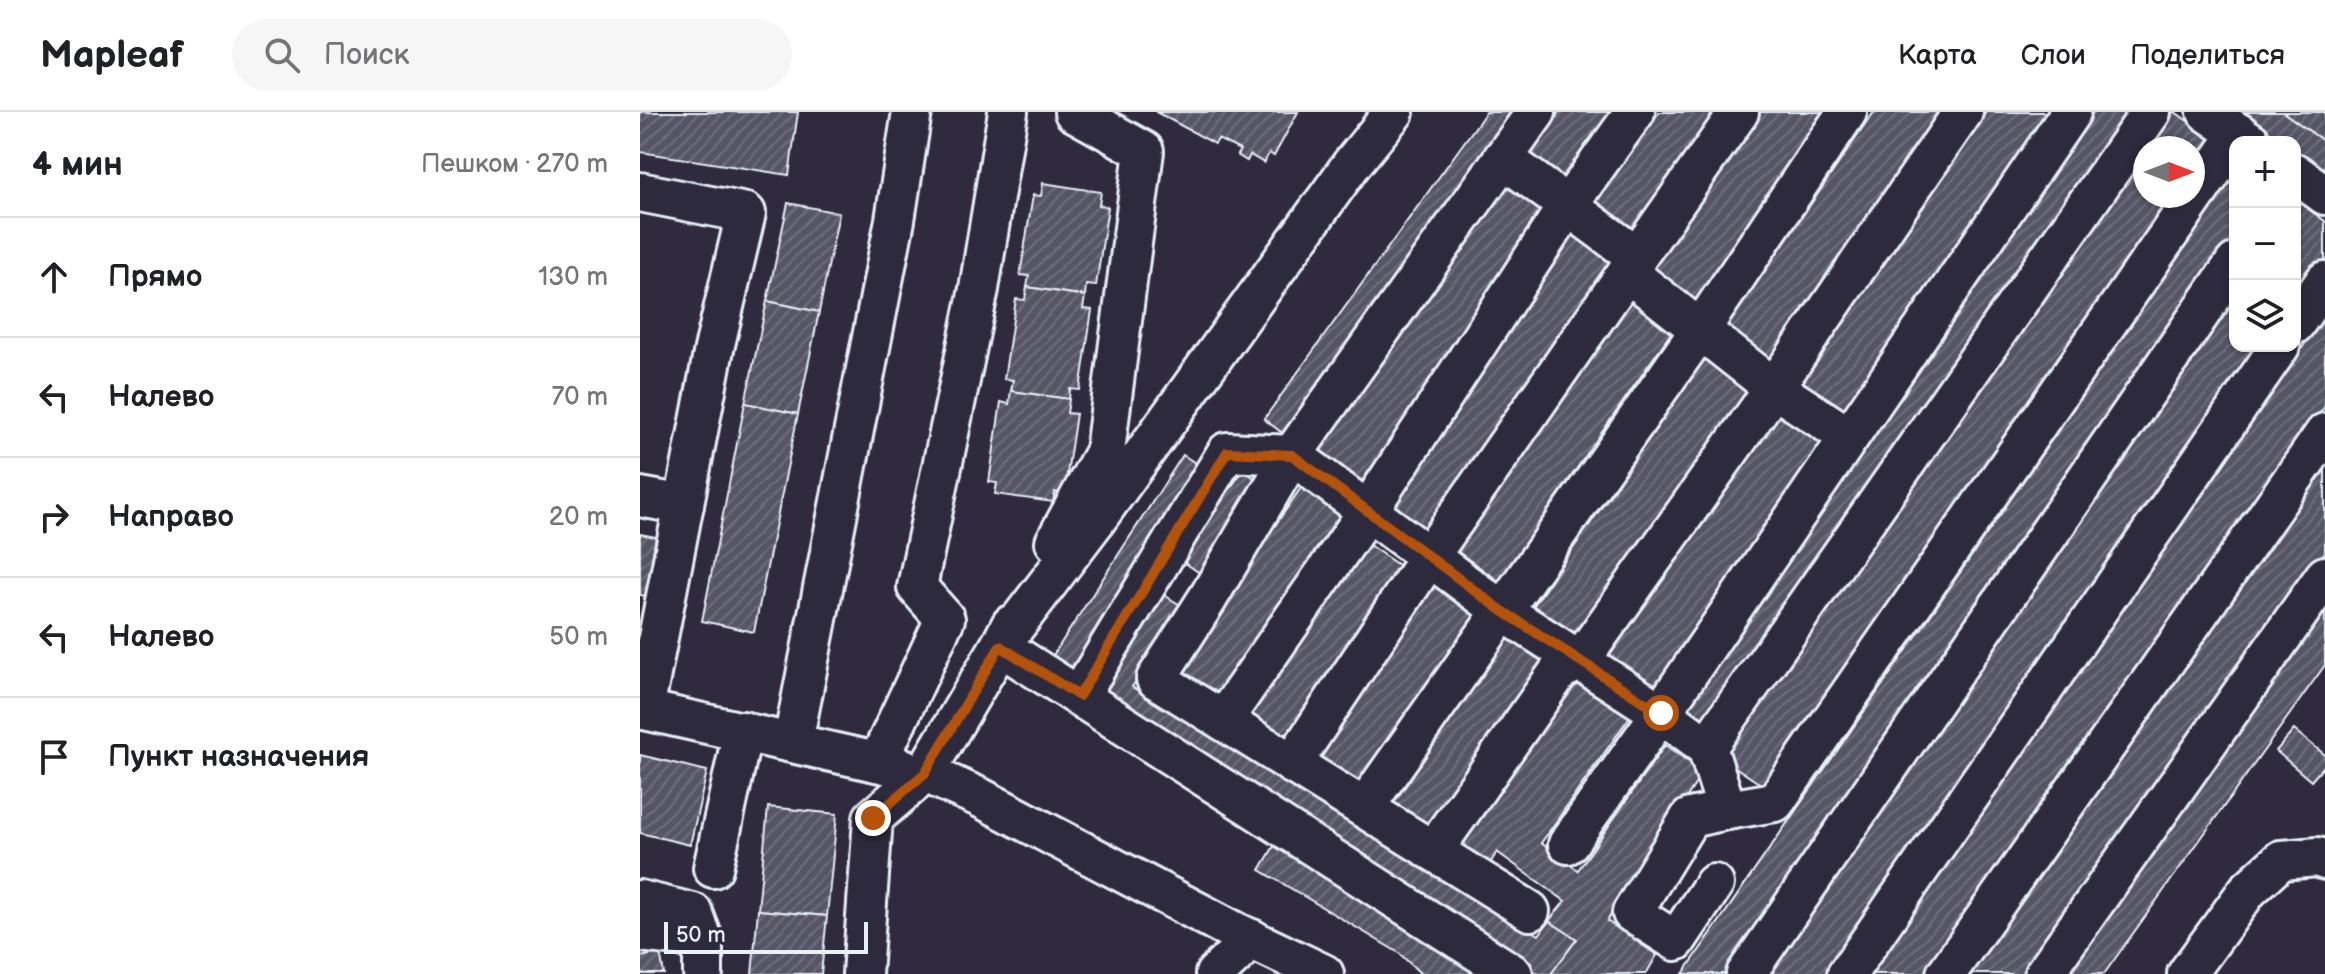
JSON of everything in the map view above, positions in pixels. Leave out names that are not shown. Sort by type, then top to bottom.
[{"type":"lane","points":[[793,742],[895,220],[912,112]]},
{"type":"lane","points":[[878,762],[945,619],[917,587],[979,289],[1008,112]]},
{"type":"lane","points":[[862,974],[873,818],[925,773],[1000,646],[1105,451],[1144,151],[1074,112]]},
{"type":"lane","points":[[1000,646],[1096,520],[1351,165],[1394,112]]},
{"type":"lane","points":[[1530,911],[1156,679],[1208,598],[1292,455],[1536,112]]},
{"type":"lane","points":[[1223,720],[1368,511],[1568,205],[1635,112]]},
{"type":"lane","points":[[1292,764],[1429,557],[1739,112]]},
{"type":"lane","points":[[1364,808],[1700,330],[1847,112]]},
{"type":"lane","points":[[1433,851],[1560,670],[1580,661],[1774,388],[1963,112]]},
{"type":"lane","points":[[1568,844],[1661,713],[2071,112]]},
{"type":"lane","points":[[1707,747],[2151,112]]},
{"type":"lane","points":[[2207,112],[2242,136]]},
{"type":"lane","points":[[1503,158],[1568,205],[1700,330],[1774,388],[1849,437]]},
{"type":"lane","points":[[1714,884],[1676,941],[1632,913],[1690,818],[1775,802],[2229,161]]},
{"type":"lane","points":[[640,192],[746,213],[714,349],[642,709],[925,773],[979,797],[1324,974]]},
{"type":"lane","points":[[1746,974],[2229,272]]},
{"type":"lane","points":[[2301,315],[2325,281]]},
{"type":"lane","points":[[1847,974],[2276,352]]},
{"type":"lane","points":[[1946,974],[2325,433]]},
{"type":"lane","points":[[1079,696],[1227,452],[1292,455],[1501,610],[1661,713],[1707,747],[1727,810]]},
{"type":"lane","points":[[640,497],[684,505]]},
{"type":"lane","points":[[2044,974],[2325,576]]},
{"type":"lane","points":[[1000,646],[1513,974]]},
{"type":"lane","points":[[713,868],[743,731]]},
{"type":"lane","points":[[2187,974],[2248,890],[2281,860],[2318,857],[2325,860]]},
{"type":"lane","points":[[640,900],[693,913],[703,957]]},
{"type":"lane","points":[[640,932],[703,957]]},
{"type":"lane","points":[[1215,974],[1252,939]]},
{"type":"building","points":[[640,112],[798,112],[789,175],[640,152]]},
{"type":"building","points":[[1156,112],[1298,112],[1274,156],[1269,153],[1264,163],[1250,155],[1247,161],[1237,155],[1240,150],[1218,139],[1215,144]]},
{"type":"building","points":[[1486,112],[1520,112],[1285,435],[1264,419]]},
{"type":"building","points":[[1559,112],[1619,112],[1568,185],[1527,157]]},
{"type":"building","points":[[1659,112],[1725,112],[1637,240],[1592,209]]},
{"type":"building","points":[[1759,112],[1829,112],[1694,308],[1647,275]]},
{"type":"building","points":[[1874,112],[1945,112],[1768,369],[1720,336]]},
{"type":"building","points":[[1986,112],[2057,112],[1842,424],[1794,391]]},
{"type":"building","points":[[2093,112],[2135,112],[1709,730],[1680,710]]},
{"type":"building","points":[[2170,112],[2175,112],[2216,141],[2205,157],[2205,136],[2153,136]]},
{"type":"building","points":[[2237,112],[2283,112],[2325,142],[2325,176],[2301,158],[2301,136],[2270,136]]},
{"type":"building","points":[[2283,112],[2325,112],[2325,142]]},
{"type":"building","points":[[2133,165],[2133,208],[2169,208],[1768,789],[1723,759]]},
{"type":"building","points":[[1504,181],[1548,212],[1357,488],[1313,457]]},
{"type":"building","points":[[1043,183],[1101,192],[1099,205],[1108,207],[1096,286],[1086,285],[1085,296],[1027,287],[1029,276],[1020,275],[1033,195],[1041,196]]},
{"type":"building","points":[[2229,183],[2229,245],[1726,974],[1683,974]]},
{"type":"building","points":[[788,203],[839,213],[819,312],[767,301]]},
{"type":"building","points":[[2301,204],[2325,221],[2325,260],[2301,295]]},
{"type":"building","points":[[1577,229],[1618,258],[1426,537],[1384,508]]},
{"type":"building","points":[[1027,287],[1085,296],[1083,309],[1092,310],[1080,390],[1070,389],[1069,399],[1011,391],[1013,380],[1004,379],[1016,299],[1025,300]]},
{"type":"building","points":[[1632,293],[1677,324],[1499,581],[1455,550]]},
{"type":"building","points":[[767,301],[819,312],[798,414],[745,403]]},
{"type":"building","points":[[2229,307],[2229,352],[2262,352],[1832,974],[1768,974]]},
{"type":"building","points":[[2325,315],[2325,406],[1930,974],[1866,974],[2301,352]]},
{"type":"building","points":[[1710,350],[1755,382],[1577,639],[1532,608]]},
{"type":"building","points":[[1011,391],[1069,399],[1067,413],[1076,414],[1064,494],[1055,492],[1053,502],[995,494],[997,483],[989,482],[1001,402],[1009,404]]},
{"type":"building","points":[[745,403],[798,414],[754,632],[702,621]]},
{"type":"building","points":[[1782,406],[1828,439],[1655,691],[1608,658]]},
{"type":"building","points":[[1183,455],[1208,471],[1075,677],[1050,660]]},
{"type":"building","points":[[2325,461],[2325,552],[2030,974],[1966,974]]},
{"type":"building","points":[[1243,470],[1266,486],[1204,576],[1181,560]]},
{"type":"building","points":[[1305,482],[1348,511],[1216,702],[1173,673]]},
{"type":"building","points":[[640,534],[656,537],[646,596],[640,595]]},
{"type":"building","points":[[1366,543],[1407,571],[1287,745],[1246,717]]},
{"type":"building","points":[[1433,584],[1476,614],[1358,785],[1315,755]]},
{"type":"building","points":[[1161,593],[1185,608],[1132,687],[1539,935],[1549,921],[1577,939],[1551,974],[1539,974],[1096,694]]},
{"type":"building","points":[[2325,608],[2325,665],[2104,974],[2063,974]]},
{"type":"building","points":[[1509,635],[1548,662],[1430,833],[1391,807]]},
{"type":"building","points":[[1580,676],[1631,715],[1541,843],[1578,870],[1665,745],[1703,772],[1607,921],[1657,955],[1646,974],[1551,974],[1577,939],[1549,921],[1565,901],[1497,852],[1486,870],[1451,847]]},
{"type":"building","points":[[2294,730],[2325,755],[2325,765],[2311,781],[2276,751]]},
{"type":"building","points":[[640,755],[707,771],[690,845],[640,833]]},
{"type":"building","points":[[768,807],[837,814],[827,916],[758,910]]},
{"type":"building","points":[[1276,843],[1483,974],[1421,974],[1399,953],[1260,870]]},
{"type":"building","points":[[758,910],[827,916],[821,974],[752,974]]},
{"type":"building","points":[[660,953],[664,974],[640,974],[640,957]]},
{"type":"route","points":[[873,818],[925,773],[1000,646],[1079,696],[1227,452],[1292,455],[1501,610],[1661,713]]}]
